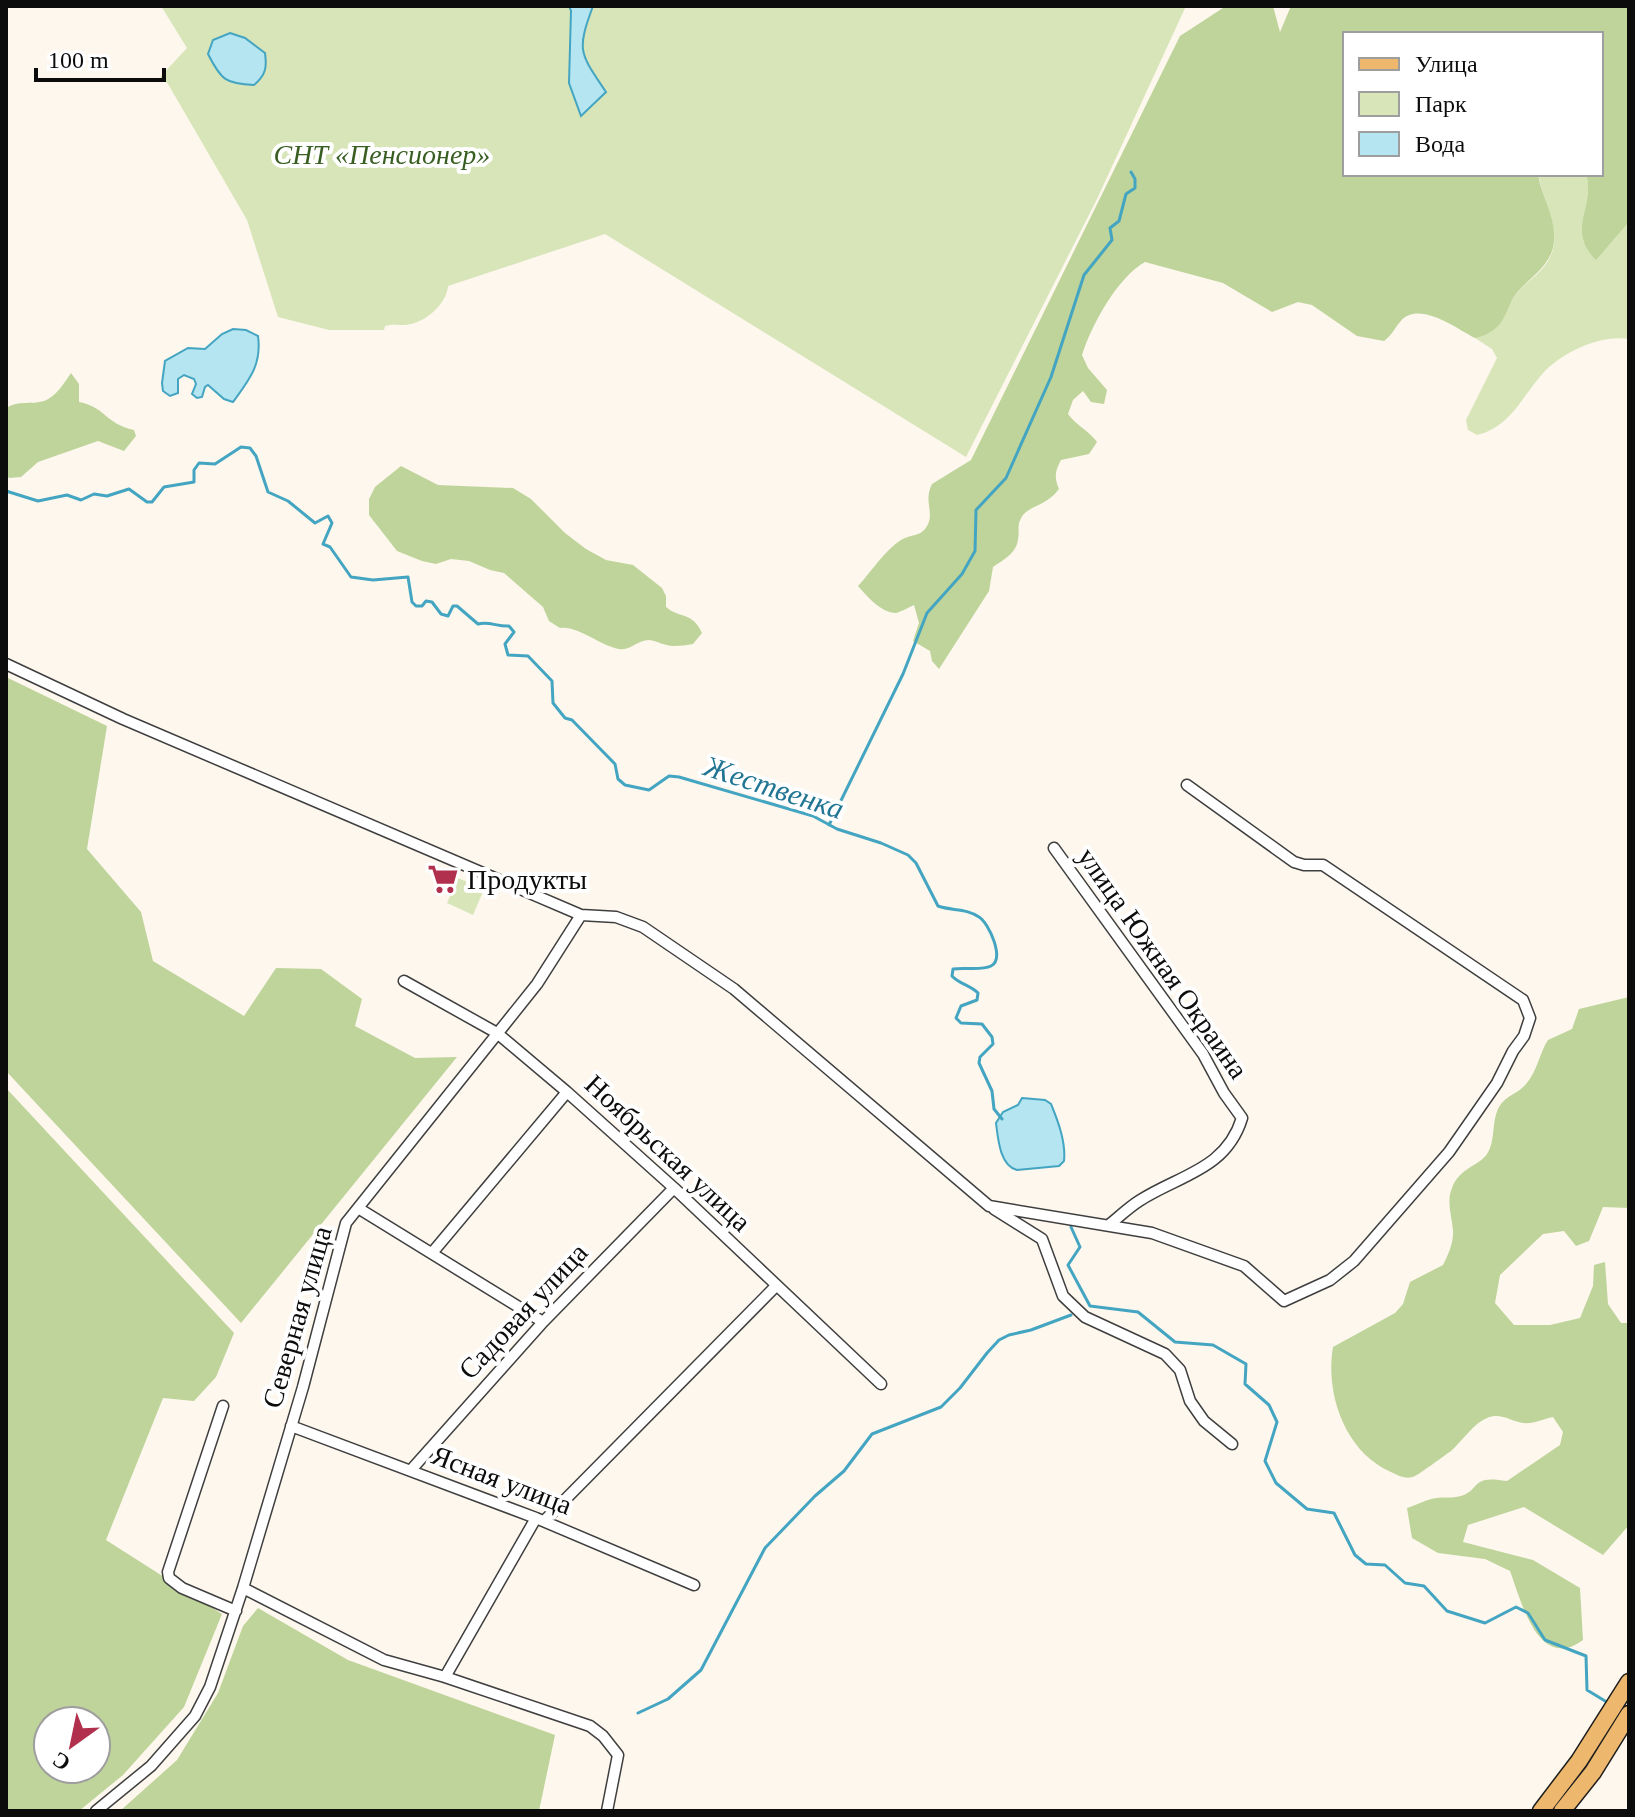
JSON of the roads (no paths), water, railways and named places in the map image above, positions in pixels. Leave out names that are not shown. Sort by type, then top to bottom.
[{"type":"main road","points":[[1541,1811],[1579,1761],[1629,1682]]},
{"type":"main road","points":[[1562,1811],[1593,1772],[1629,1714]]},
{"type":"street","points":[[6,664],[123,719],[581,915],[616,917],[643,927],[734,989],[989,1206],[1042,1239],[1063,1296],[1085,1317],[1165,1354],[1180,1370],[1190,1401],[1204,1421],[1232,1444]]},
{"type":"street","points":[[989,1206],[1152,1233],[1244,1266],[1284,1301],[1312,1290],[1354,1261],[1449,1152],[1497,1083],[1524,1036],[1530,1018],[1523,1000],[1323,865],[1294,862],[1187,785]]},
{"type":"street","name":"улица Южная Окраина","points":[[1054,848],[1203,1054],[1242,1118],[1232,1141],[1216,1158],[1195,1173],[1139,1201],[1109,1225]]},
{"type":"street","name":"Северная улица","points":[[236,1611],[291,1426],[346,1223],[537,984],[581,915]]},
{"type":"street","name":"Ноябрьская улица","points":[[404,981],[497,1033],[567,1092],[674,1188],[881,1384]]},
{"type":"street","points":[[432,1253],[567,1092]]},
{"type":"street","name":"Садовая улица","points":[[411,1470],[543,1322],[674,1188]]},
{"type":"street","points":[[358,1208],[543,1322]]},
{"type":"street","points":[[445,1677],[540,1520],[776,1286]]},
{"type":"street","points":[[96,1811],[151,1766],[195,1716],[210,1687],[236,1611],[182,1588],[169,1578],[168,1572],[223,1406]]},
{"type":"street","name":"Ясная улица","points":[[291,1426],[540,1520],[694,1585]]},
{"type":"street","points":[[243,1588],[384,1660],[445,1677],[590,1726],[603,1736],[618,1755],[607,1811]]},
{"type":"water","points":[[569,6],[593,6],[584,33],[583,52],[606,92],[581,116],[569,83]]},
{"type":"water","points":[[230,33],[245,38],[265,53],[265,70],[254,85],[225,79],[208,54],[213,40]]},
{"type":"water","points":[[233,329],[246,330],[258,336],[259,346],[253,372],[233,402],[224,399],[208,385],[202,397],[197,398],[192,394],[196,384],[194,379],[184,375],[178,379],[178,393],[170,396],[163,391],[165,361],[188,348],[205,349]]},
{"type":"water","points":[[1022,1098],[1045,1100],[1051,1104],[1064,1146],[1064,1161],[1059,1166],[1017,1170],[1003,1158],[996,1123],[1003,1112],[1018,1105]]},
{"type":"waterway","points":[[829,825],[903,674],[927,613],[962,574],[975,551],[976,510],[1006,478],[1051,377],[1084,275],[1112,240],[1110,228],[1119,221],[1126,194],[1135,188],[1131,172]]},
{"type":"waterway","name":"Жественка","points":[[6,491],[38,501],[67,495],[81,500],[94,494],[107,496],[129,489],[147,502],[152,502],[164,487],[194,482],[194,470],[199,463],[215,464],[241,447],[250,448],[256,456],[268,492],[288,501],[315,523],[328,516],[332,523],[323,544],[330,547],[351,577],[373,580],[408,577],[412,602],[416,606],[422,606],[426,601],[432,602],[441,614],[448,616],[453,606],[457,606],[478,624],[509,626],[514,632],[505,644],[508,655],[528,656],[552,681],[553,703],[615,764],[618,779],[625,785],[649,790],[669,776],[679,777],[813,816],[837,829],[908,855],[916,863],[938,906],[979,917],[994,941],[996,956],[991,966],[953,969],[952,976],[978,993],[977,1000],[961,1006],[956,1018],[961,1023],[982,1024],[992,1037],[993,1044],[980,1057],[979,1063],[992,1091],[994,1109],[1002,1119]]},
{"type":"waterway","name":"Жественка","points":[[1071,1227],[1080,1247],[1068,1265],[1090,1306],[1138,1312],[1175,1342],[1213,1345],[1246,1364],[1245,1384],[1269,1405],[1277,1422],[1265,1461],[1276,1483],[1307,1509],[1334,1513],[1355,1555],[1366,1564],[1385,1565],[1405,1583],[1424,1586],[1447,1611],[1485,1623],[1516,1607],[1528,1613],[1545,1640],[1586,1656],[1587,1690],[1610,1704]]},
{"type":"waterway","points":[[638,1713],[668,1699],[701,1670],[765,1548],[844,1471],[872,1434],[941,1407],[999,1340],[1071,1315]]},
{"type":"place","name":"Продукты","points":[[443,879]]},
{"type":"park label","name":"СНТ «Пенсионер»","points":[[382,154]]}]
